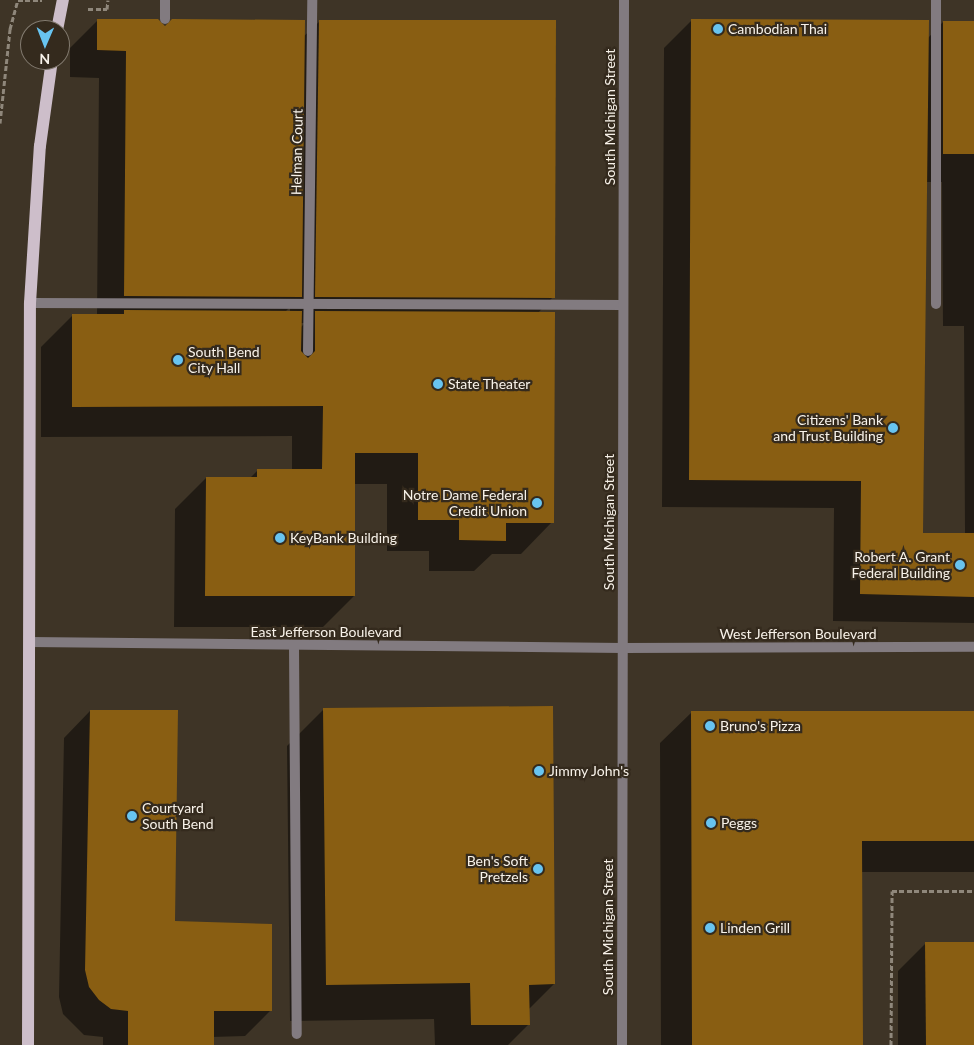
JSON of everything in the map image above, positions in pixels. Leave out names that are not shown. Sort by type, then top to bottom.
[{"type":"main road","points":[[59,20],[63,0]]},
{"type":"main road","points":[[28,1045],[30,303],[40,146],[51,70]]},
{"type":"street","points":[[165,0],[165,19]]},
{"type":"street","name":"Helman Court","points":[[308,351],[312,0]]},
{"type":"street","name":"South Michigan Street","points":[[622,1045],[624,0]]},
{"type":"street","points":[[936,0],[936,304]]},
{"type":"street","points":[[30,303],[623,305]]},
{"type":"street","name":"East Jefferson Boulevard","points":[[30,642],[623,648]]},
{"type":"street","points":[[294,646],[297,1034]]},
{"type":"street","name":"West Jefferson Boulevard","points":[[623,648],[974,647]]},
{"type":"path","points":[[0,123],[10,29],[18,0]]},
{"type":"path","points":[[88,9],[107,9],[108,0]]},
{"type":"path","points":[[891,1045],[892,891],[974,891]]},
{"type":"building","points":[[97,19],[158,19],[165,26],[172,19],[305,20],[302,297],[124,296],[126,51],[97,50]]},
{"type":"building","points":[[691,19],[929,20],[923,533],[974,533],[974,597],[860,594],[861,481],[689,480]]},
{"type":"building","points":[[319,20],[556,20],[555,298],[315,297]]},
{"type":"building","points":[[943,21],[974,21],[974,154],[943,154]]},
{"type":"building","points":[[124,310],[302,311],[301,351],[308,358],[315,351],[315,311],[555,312],[554,523],[506,523],[506,541],[459,540],[459,520],[418,520],[418,453],[355,453],[355,596],[205,596],[206,477],[257,477],[257,469],[322,469],[323,406],[72,407],[72,314],[124,314]]},
{"type":"building","points":[[553,706],[555,984],[529,985],[530,1025],[471,1025],[470,983],[326,985],[323,708]]},
{"type":"building","name":"Courtyard South Bend","points":[[90,710],[178,710],[175,921],[272,924],[272,1011],[214,1011],[214,1045],[128,1045],[128,1011],[111,1009],[99,1000],[89,987],[85,970]]},
{"type":"building","points":[[691,711],[974,711],[974,841],[862,841],[863,1045],[692,1045]]},
{"type":"building","points":[[925,942],[974,942],[974,1045],[926,1045]]},
{"type":"place","name":"Cambodian Thai","points":[[718,29]]},
{"type":"place","name":"South Bend City Hall","points":[[178,360]]},
{"type":"place","name":"State Theater","points":[[438,384]]},
{"type":"place","name":"Citizens' Bank and Trust Building","points":[[893,428]]},
{"type":"place","name":"Notre Dame Federal Credit Union","points":[[537,503]]},
{"type":"place","name":"KeyBank Building","points":[[280,538]]},
{"type":"place","name":"Robert A. Grant Federal Building","points":[[960,565]]},
{"type":"place","name":"Bruno's Pizza","points":[[710,726]]},
{"type":"place","name":"Jimmy John's","points":[[539,771]]},
{"type":"place","name":"Courtyard South Bend","points":[[132,816]]},
{"type":"place","name":"Peggs","points":[[711,823]]},
{"type":"place","name":"Ben's Soft Pretzels","points":[[538,869]]},
{"type":"place","name":"Linden Grill","points":[[710,928]]}]
